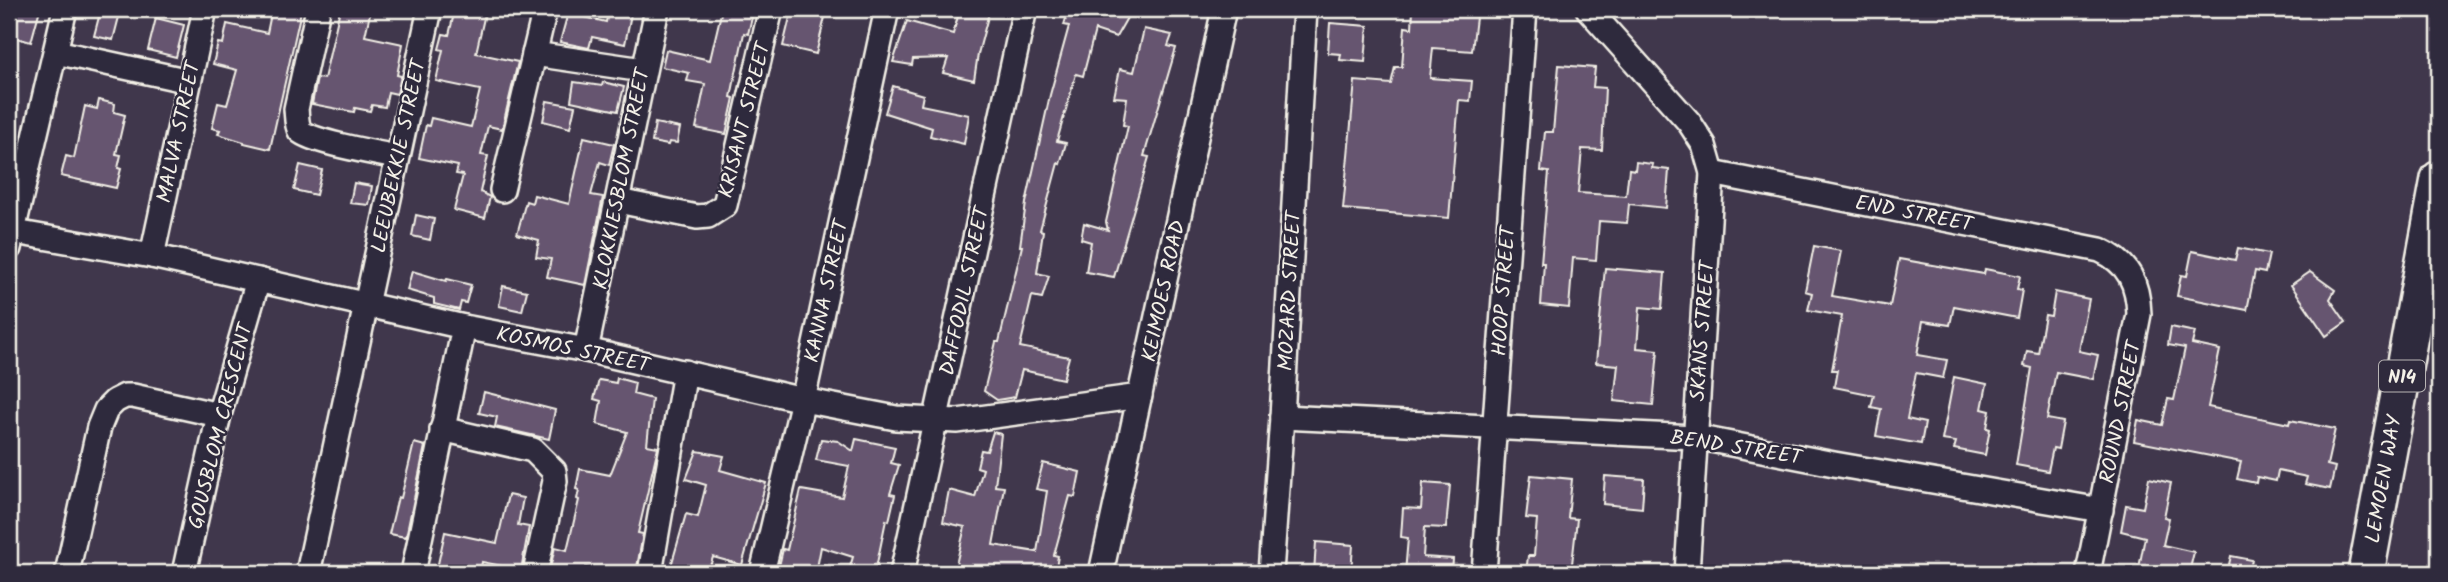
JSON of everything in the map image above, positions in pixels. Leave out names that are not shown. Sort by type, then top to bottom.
[{"type":"highway","name":"LEMOEN WAY","points":[[2366,573],[2439,179]]},
{"type":"street","points":[[10,237],[65,9]]},
{"type":"street","name":"MALVA STREET","points":[[152,256],[205,9]]},
{"type":"street","points":[[318,9],[296,109],[300,130],[314,138],[397,157]]},
{"type":"street","name":"LEEUBEKKIE STREET","points":[[366,304],[430,9]]},
{"type":"street","points":[[502,190],[545,9]]},
{"type":"street","name":"KLOKKIESBLOM STREET","points":[[586,350],[657,9]]},
{"type":"street","name":"KRISANT STREET","points":[[618,201],[697,217],[708,216],[725,205],[771,9]]},
{"type":"street","name":"KANNA STREET","points":[[762,573],[803,400],[887,9]]},
{"type":"street","name":"DAFFODIL STREET","points":[[902,573],[1025,9]]},
{"type":"street","name":"KEIMOES ROAD","points":[[1101,573],[1224,9]]},
{"type":"street","name":"MOZARD STREET","points":[[1271,573],[1305,9]]},
{"type":"street","name":"HOOP STREET","points":[[1484,573],[1525,9]]},
{"type":"street","points":[[1588,9],[1689,122],[1704,145],[1712,173]]},
{"type":"street","points":[[56,52],[189,81]]},
{"type":"street","points":[[534,54],[643,70]]},
{"type":"street","name":"END STREET","points":[[1712,173],[2100,250],[2115,257]]},
{"type":"street","name":"SKANS STREET","points":[[1687,573],[1712,173]]},
{"type":"street","name":"KOSMOS STREET","points":[[10,237],[152,256],[464,327],[586,350],[803,400],[896,418],[971,420],[1140,396]]},
{"type":"street","name":"ROUND STREET","points":[[2088,573],[2139,314],[2138,292],[2131,276],[2115,257]]},
{"type":"street","name":"GOUSBLOM CRESCENT","points":[[184,573],[219,415],[258,280]]},
{"type":"street","points":[[308,573],[366,304]]},
{"type":"street","points":[[413,573],[464,327]]},
{"type":"street","points":[[650,573],[685,372]]},
{"type":"street","points":[[67,573],[95,438],[106,410],[120,398],[133,396],[219,415]]},
{"type":"street","name":"BEND STREET","points":[[1282,417],[1695,437],[1833,464],[2101,510]]},
{"type":"street","points":[[442,429],[533,450],[554,471],[555,481],[535,573]]},
{"type":"building","points":[[9,9],[40,9],[31,42],[9,36]]},
{"type":"building","points":[[101,9],[121,9],[113,40],[94,36]]},
{"type":"building","points":[[272,9],[301,11],[270,149],[218,134],[220,130],[212,128],[218,103],[227,105],[237,70],[213,64],[218,43],[223,44],[227,24],[267,33]]},
{"type":"building","points":[[340,9],[371,9],[365,36],[403,44],[397,75],[401,76],[397,94],[388,92],[385,107],[372,105],[370,111],[355,108],[354,112],[312,104],[317,78],[324,79]]},
{"type":"building","points":[[455,9],[486,9],[476,53],[518,62],[502,129],[488,126],[481,155],[488,156],[480,192],[490,197],[485,218],[454,210],[463,175],[456,174],[458,166],[419,158],[426,125],[429,126],[431,118],[471,127],[480,90],[436,81],[443,50],[439,49],[443,34],[449,35]]},
{"type":"building","points":[[609,9],[632,9],[625,44],[592,37],[589,48],[560,42],[568,13],[606,22]]},
{"type":"building","points":[[722,9],[754,9],[748,34],[744,33],[726,134],[696,128],[705,84],[687,81],[689,73],[662,67],[666,50],[710,60]]},
{"type":"building","points":[[792,9],[827,9],[816,54],[783,46]]},
{"type":"building","points":[[960,9],[990,9],[974,80],[943,73],[948,58],[913,59],[912,65],[893,62],[907,21],[953,34]]},
{"type":"building","points":[[1069,9],[1093,9],[1128,16],[1116,37],[1095,30],[1083,76],[1076,74],[1057,141],[1066,143],[1040,230],[1043,231],[1037,273],[1049,276],[1042,298],[1032,296],[1020,347],[1069,357],[1063,379],[1022,370],[1015,397],[997,400],[984,391],[1022,246],[1026,203],[1050,95],[1069,26],[1064,25]]},
{"type":"building","points":[[1413,9],[1477,9],[1472,51],[1433,48],[1430,78],[1472,81],[1470,101],[1459,100],[1449,218],[1343,209],[1355,81],[1391,84],[1395,67],[1402,67],[1405,27],[1412,28]]},
{"type":"building","points":[[156,18],[184,25],[176,57],[148,50]]},
{"type":"building","points":[[1330,23],[1368,26],[1365,62],[1340,60],[1341,54],[1328,53]]},
{"type":"building","points":[[1144,29],[1172,35],[1168,46],[1176,48],[1144,156],[1149,157],[1114,277],[1086,272],[1091,242],[1081,239],[1084,223],[1108,230],[1106,222],[1128,126],[1123,125],[1127,98],[1114,97],[1120,69],[1134,72]]},
{"type":"building","points":[[1559,65],[1595,68],[1593,87],[1605,88],[1602,150],[1582,149],[1578,193],[1626,196],[1629,169],[1635,170],[1636,162],[1669,170],[1666,208],[1629,204],[1627,223],[1599,221],[1596,260],[1573,258],[1569,308],[1541,305],[1544,263],[1541,263],[1549,172],[1541,171],[1545,132],[1553,132]]},
{"type":"building","points":[[574,82],[602,86],[603,82],[624,87],[618,111],[571,101]]},
{"type":"building","points":[[893,86],[923,95],[921,105],[969,115],[964,144],[930,136],[932,128],[885,113]]},
{"type":"building","points":[[99,100],[115,104],[114,112],[125,115],[116,154],[121,155],[118,168],[121,169],[116,188],[61,176],[66,156],[74,158],[85,106],[97,109]]},
{"type":"building","points":[[547,101],[575,106],[570,128],[543,121]]},
{"type":"building","points":[[655,123],[680,128],[677,143],[669,142],[668,145],[652,142]]},
{"type":"building","points":[[584,137],[614,144],[609,165],[600,162],[591,195],[603,197],[585,285],[547,277],[551,259],[536,257],[539,240],[517,234],[526,201],[532,203],[534,195],[569,204]]},
{"type":"building","points":[[300,165],[322,170],[316,195],[294,190]]},
{"type":"building","points":[[354,183],[372,186],[369,205],[350,203]]},
{"type":"building","points":[[416,215],[434,219],[430,240],[412,236]]},
{"type":"building","points":[[1814,246],[1841,251],[1832,296],[1890,306],[1899,259],[1984,274],[1985,269],[2020,276],[2017,289],[2022,290],[2017,318],[1954,306],[1950,325],[1923,321],[1917,355],[1947,360],[1943,378],[1916,373],[1907,419],[1925,423],[1921,444],[1876,436],[1881,409],[1871,407],[1874,395],[1834,387],[1837,370],[1832,370],[1842,316],[1808,310],[1812,293],[1805,291]]},
{"type":"building","points":[[2238,248],[2269,254],[2265,273],[2255,271],[2247,310],[2177,296],[2181,275],[2187,276],[2192,251],[2235,260]]},
{"type":"building","points":[[1605,268],[1665,273],[1662,309],[1640,307],[1637,348],[1658,350],[1653,405],[1614,401],[1618,365],[1596,363]]},
{"type":"building","points":[[412,271],[471,285],[466,303],[461,302],[459,310],[434,304],[434,298],[407,290]]},
{"type":"building","points":[[2310,272],[2335,290],[2330,299],[2346,322],[2326,336],[2291,285]]},
{"type":"building","points":[[503,286],[527,291],[522,311],[499,306]]},
{"type":"building","points":[[2055,292],[2089,299],[2079,351],[2098,355],[2093,379],[2056,372],[2047,419],[2063,422],[2058,449],[2053,448],[2048,471],[2016,465],[2032,368],[2024,366],[2027,351],[2038,353],[2045,315],[2051,316]]},
{"type":"building","points":[[2171,327],[2195,332],[2192,344],[2220,350],[2208,407],[2289,424],[2290,420],[2335,429],[2327,465],[2335,467],[2330,489],[2305,484],[2307,477],[2278,471],[2276,481],[2257,477],[2256,483],[2237,479],[2241,462],[2134,441],[2138,420],[2162,425],[2168,399],[2174,400],[2185,348],[2168,345]]},
{"type":"building","points":[[1954,377],[1987,384],[1982,409],[1990,411],[1985,455],[1954,449],[1956,442],[1942,440]]},
{"type":"building","points":[[617,378],[635,383],[633,394],[652,399],[647,445],[658,447],[638,533],[643,534],[636,573],[615,573],[586,567],[585,573],[549,573],[555,547],[567,550],[579,500],[579,490],[576,489],[580,469],[610,475],[627,432],[597,424],[601,401],[594,399],[599,380],[616,383]]},
{"type":"building","points":[[484,392],[555,410],[549,439],[495,427],[497,417],[479,413]]},
{"type":"building","points":[[993,432],[1001,434],[995,486],[1004,487],[993,545],[1037,552],[1047,491],[1036,489],[1043,463],[1080,472],[1075,497],[1070,496],[1054,555],[1058,556],[1055,573],[954,573],[965,527],[943,522],[949,490],[975,497],[983,469],[977,467],[981,450],[987,451]]},
{"type":"building","points":[[821,439],[838,441],[853,451],[856,439],[895,447],[891,463],[899,465],[890,494],[895,495],[889,521],[886,520],[875,573],[848,573],[853,557],[821,547],[816,573],[782,573],[783,568],[779,566],[783,549],[787,550],[801,490],[842,497],[849,466],[816,460]]},
{"type":"building","points":[[414,443],[425,446],[406,537],[389,534],[398,497],[401,498]]},
{"type":"building","points":[[697,451],[724,456],[720,470],[766,483],[742,565],[713,557],[708,573],[669,573],[686,514],[698,517],[706,485],[686,479]]},
{"type":"building","points":[[1531,475],[1572,479],[1568,518],[1577,519],[1571,573],[1526,573],[1528,556],[1534,556],[1537,519],[1526,518]]},
{"type":"building","points":[[1605,476],[1644,479],[1642,508],[1603,504]]},
{"type":"building","points":[[2149,478],[2171,483],[2164,517],[2169,518],[2163,545],[2194,552],[2189,573],[2138,573],[2145,537],[2121,531],[2126,505],[2143,508]]},
{"type":"building","points":[[1423,483],[1450,485],[1446,528],[1425,527],[1423,557],[1453,559],[1452,573],[1405,573],[1408,538],[1401,537],[1403,508],[1421,509]]},
{"type":"building","points":[[508,495],[523,498],[518,525],[529,527],[521,570],[482,562],[480,573],[436,573],[445,532],[497,543]]},
{"type":"building","points":[[1316,542],[1353,545],[1351,573],[1314,573]]},
{"type":"building","points":[[2231,556],[2252,560],[2249,573],[2227,573]]}]
